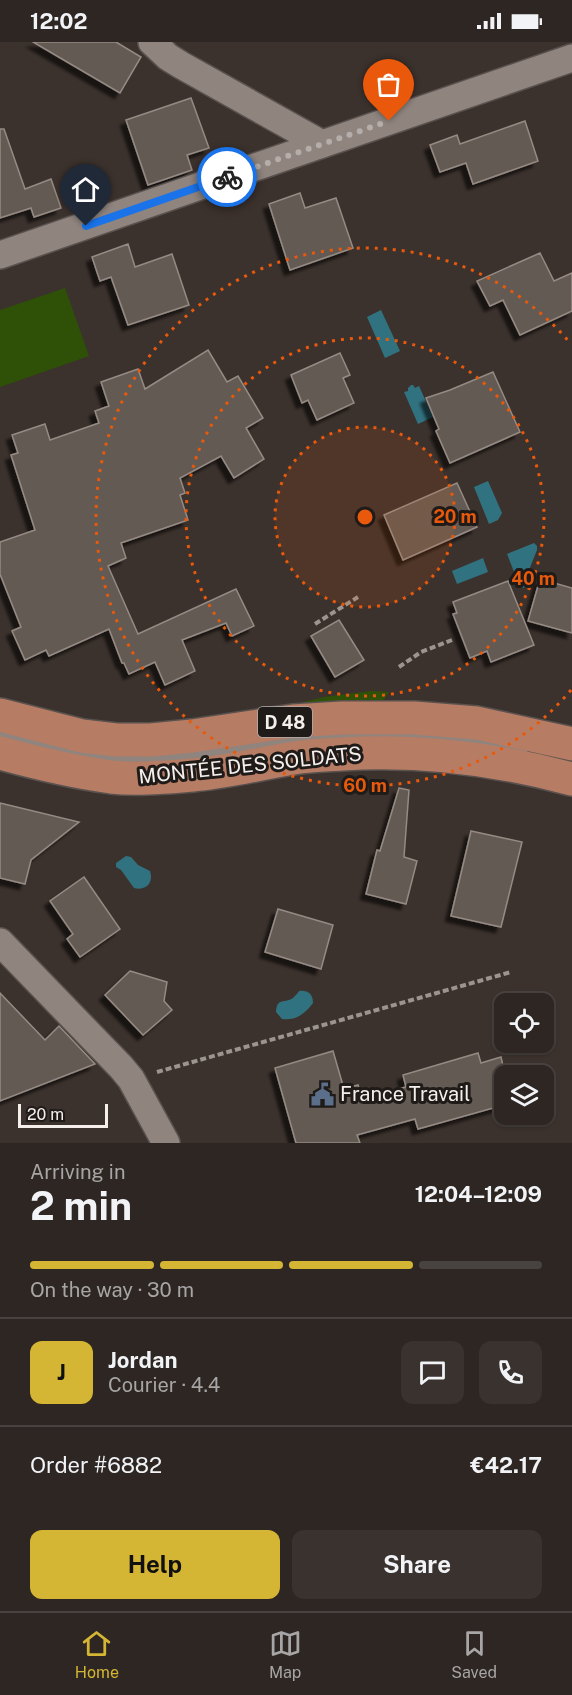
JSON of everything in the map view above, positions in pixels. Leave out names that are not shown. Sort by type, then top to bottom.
[{"type":"main road","name":"MONTÉE DES SOLDATS","points":[[0,715],[82,736],[116,740],[152,740],[192,736],[293,721],[414,718],[477,723],[572,744]]},
{"type":"main road","name":"MONTÉE DES SOLDATS","points":[[0,753],[41,764],[113,777],[195,775],[313,756],[428,753],[503,763],[572,779]]},
{"type":"street","points":[[152,42],[168,57],[181,65],[321,144]]},
{"type":"street","points":[[0,255],[572,58]]},
{"type":"street","points":[[0,942],[131,1079],[166,1143]]},
{"type":"lane","points":[[0,734],[78,754],[115,759],[193,756],[298,738],[345,737],[428,736],[462,739],[540,752]]},
{"type":"path","points":[[315,624],[358,597]]},
{"type":"path","points":[[399,667],[422,652],[452,640]]},
{"type":"path","points":[[131,1079],[511,972]]},
{"type":"green space","points":[[65,288],[89,356],[0,387],[0,310]]},
{"type":"green space","points":[[371,691],[389,692],[382,702],[291,705],[324,697]]},
{"type":"water","points":[[381,310],[400,351],[385,358],[367,317]]},
{"type":"water","points":[[411,385],[415,388],[419,386],[433,417],[418,424],[404,392],[408,391]]},
{"type":"water","points":[[488,481],[502,513],[498,520],[489,524],[474,487]]},
{"type":"water","points":[[534,543],[537,550],[529,570],[527,586],[523,588],[520,587],[507,554]]},
{"type":"water","points":[[483,558],[488,572],[457,584],[452,571]]},
{"type":"water","points":[[126,856],[131,857],[138,865],[150,871],[151,879],[148,885],[138,889],[134,888],[121,870],[116,867],[116,863]]},
{"type":"water","points":[[299,991],[309,993],[313,1003],[299,1016],[282,1019],[276,1012],[278,1004],[290,1000]]},
{"type":"building","points":[[33,42],[116,42],[141,57],[120,93]]},
{"type":"building","points":[[191,98],[209,148],[187,155],[192,170],[148,185],[126,120]]},
{"type":"building","points":[[525,121],[538,161],[473,184],[466,163],[440,172],[430,145],[457,135],[460,144]]},
{"type":"building","points":[[0,129],[4,129],[25,189],[51,179],[61,208],[34,217],[31,208],[0,218]]},
{"type":"building","points":[[300,193],[305,208],[336,198],[353,248],[290,270],[269,204]]},
{"type":"building","points":[[128,244],[135,267],[172,254],[189,305],[128,325],[111,277],[100,281],[92,257]]},
{"type":"building","points":[[540,253],[554,281],[572,273],[572,311],[520,335],[503,300],[490,306],[477,281]]},
{"type":"building","points":[[208,350],[227,382],[238,376],[263,418],[246,428],[264,459],[234,478],[221,456],[180,478],[185,493],[180,495],[188,520],[121,543],[126,558],[108,566],[138,634],[236,589],[254,626],[232,636],[226,623],[182,640],[195,671],[165,685],[155,662],[129,674],[122,663],[109,629],[49,656],[46,650],[25,660],[12,631],[21,627],[0,574],[0,542],[35,530],[11,455],[18,453],[12,435],[45,424],[50,440],[99,423],[95,411],[109,406],[101,382],[138,369],[145,389]]},
{"type":"building","points":[[340,353],[350,375],[343,378],[354,403],[317,420],[308,400],[302,403],[291,375]]},
{"type":"building","points":[[493,372],[520,432],[450,463],[436,431],[439,429],[426,398]]},
{"type":"building","points":[[457,483],[477,527],[403,560],[384,515]]},
{"type":"building","points":[[540,579],[572,588],[572,633],[528,621]]},
{"type":"building","points":[[508,581],[534,645],[491,662],[487,651],[470,658],[453,614],[457,613],[453,602]]},
{"type":"building","points":[[339,620],[364,660],[335,677],[311,636]]},
{"type":"building","points":[[399,788],[409,790],[404,857],[417,861],[406,904],[366,894],[377,850],[380,851]]},
{"type":"building","points":[[0,803],[79,822],[31,860],[25,884],[0,878]]},
{"type":"building","points":[[471,831],[522,842],[501,927],[451,916]]},
{"type":"building","points":[[84,877],[120,929],[80,957],[67,939],[73,934],[50,901]]},
{"type":"building","points":[[278,909],[333,925],[321,969],[265,952]]},
{"type":"building","points":[[130,971],[167,982],[164,1001],[172,1010],[143,1035],[105,995]]},
{"type":"building","points":[[0,993],[45,1040],[59,1026],[95,1064],[0,1101]]},
{"type":"building","name":"France Travail","points":[[333,1051],[344,1089],[358,1085],[363,1098],[406,1087],[403,1075],[478,1053],[481,1063],[501,1057],[503,1065],[494,1065],[494,1108],[418,1129],[415,1119],[357,1135],[360,1143],[296,1143],[275,1068]]},
{"type":"way so far","points":[[227,177],[389,121]]},
{"type":"place","name":"France Travail","points":[[322,1094]]},
{"type":"route","points":[[86,226],[227,177]]}]
